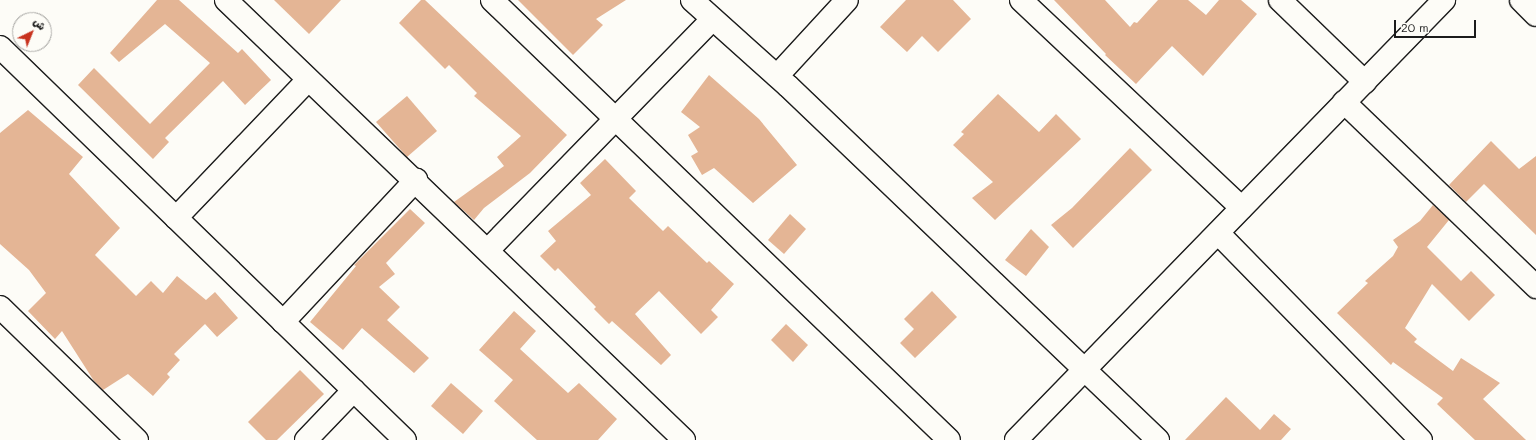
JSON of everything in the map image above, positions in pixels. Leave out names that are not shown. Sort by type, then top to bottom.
[{"type":"street","points":[[226,0],[308,80],[416,180],[684,440]]},
{"type":"street","points":[[492,0],[950,440]]},
{"type":"street","points":[[692,0],[777,76],[1086,369],[1158,440]]},
{"type":"street","points":[[777,76],[847,0]]},
{"type":"street","points":[[1021,0],[1242,208]]},
{"type":"street","points":[[1280,0],[1365,82]]},
{"type":"street","points":[[1016,440],[1444,0]]},
{"type":"street","points":[[1521,0],[1536,15]]},
{"type":"street","points":[[488,250],[713,19]]},
{"type":"street","points":[[0,47],[405,440]]},
{"type":"street","points":[[176,218],[308,80]]},
{"type":"street","points":[[1344,102],[1536,287]]},
{"type":"street","points":[[283,322],[416,180]]},
{"type":"street","points":[[1218,233],[1421,440]]},
{"type":"street","points":[[0,307],[137,440]]},
{"type":"street","points":[[306,440],[354,390]]},
{"type":"building","points":[[157,0],[179,0],[238,53],[242,49],[271,80],[245,105],[223,81],[165,138],[169,142],[153,159],[78,85],[94,68],[150,124],[210,63],[165,24],[119,62],[110,53]]},
{"type":"building","points":[[274,0],[341,0],[309,34]]},
{"type":"building","points":[[421,0],[425,0],[567,135],[530,173],[484,208],[474,220],[454,202],[504,166],[497,157],[521,136],[474,96],[477,93],[449,65],[445,69],[399,23]]},
{"type":"building","points":[[518,0],[626,0],[596,19],[603,25],[573,55]]},
{"type":"building","points":[[906,0],[953,0],[971,19],[938,52],[922,36],[907,52],[880,27]]},
{"type":"building","points":[[1054,0],[1105,0],[1130,27],[1134,22],[1137,23],[1158,0],[1188,0],[1206,15],[1219,0],[1241,0],[1257,14],[1203,76],[1172,46],[1136,84],[1105,55],[1106,54]]},
{"type":"building","points":[[709,75],[759,119],[797,165],[753,203],[714,168],[702,175],[691,156],[698,152],[688,135],[700,127],[681,112]]},
{"type":"building","points":[[998,94],[1039,132],[1056,114],[1081,139],[995,220],[972,198],[993,182],[953,145],[964,134],[961,132]]},
{"type":"building","points":[[407,96],[437,131],[407,157],[376,122]]},
{"type":"building","points":[[28,110],[83,157],[69,174],[120,228],[95,255],[136,296],[151,281],[163,293],[177,276],[206,300],[215,292],[238,318],[217,337],[205,324],[174,354],[180,360],[167,374],[170,377],[153,396],[128,374],[103,390],[94,381],[62,331],[55,339],[28,311],[46,293],[29,270],[0,244],[0,133]]},
{"type":"building","points":[[1491,141],[1519,169],[1536,156],[1536,235],[1484,184],[1466,202],[1449,185]]},
{"type":"building","points":[[1130,148],[1152,170],[1073,248],[1051,225],[1072,208]]},
{"type":"building","points":[[605,159],[636,191],[629,198],[663,231],[668,226],[707,263],[709,261],[734,284],[711,310],[718,317],[701,334],[659,291],[635,314],[671,355],[661,365],[612,321],[609,324],[594,309],[596,307],[558,268],[555,271],[540,256],[556,241],[548,231],[591,195],[580,183]]},
{"type":"building","points":[[1433,205],[1449,220],[1427,247],[1461,281],[1471,271],[1495,295],[1469,321],[1432,284],[1405,328],[1417,339],[1414,342],[1453,371],[1461,358],[1500,383],[1483,399],[1526,440],[1475,440],[1437,404],[1443,398],[1393,362],[1391,365],[1337,313],[1368,283],[1365,281],[1393,256],[1398,247],[1393,240],[1420,221]]},
{"type":"building","points":[[410,209],[425,223],[386,263],[395,274],[379,287],[400,307],[387,320],[429,358],[414,373],[362,328],[343,350],[310,322],[356,266],[354,265]]},
{"type":"building","points":[[790,214],[806,229],[784,254],[768,240]]},
{"type":"building","points":[[1031,229],[1049,247],[1026,276],[1005,260]]},
{"type":"building","points":[[932,291],[957,317],[915,358],[900,343],[914,329],[904,319]]},
{"type":"building","points":[[514,311],[536,331],[520,349],[568,393],[579,383],[617,419],[598,440],[537,440],[494,401],[513,380],[479,350]]},
{"type":"building","points":[[786,324],[808,345],[793,362],[771,340]]},
{"type":"building","points":[[300,370],[324,394],[277,440],[266,440],[248,422]]},
{"type":"building","points":[[451,383],[483,411],[463,434],[431,406]]},
{"type":"building","points":[[1226,397],[1260,430],[1274,414],[1291,429],[1281,440],[1185,440]]}]
